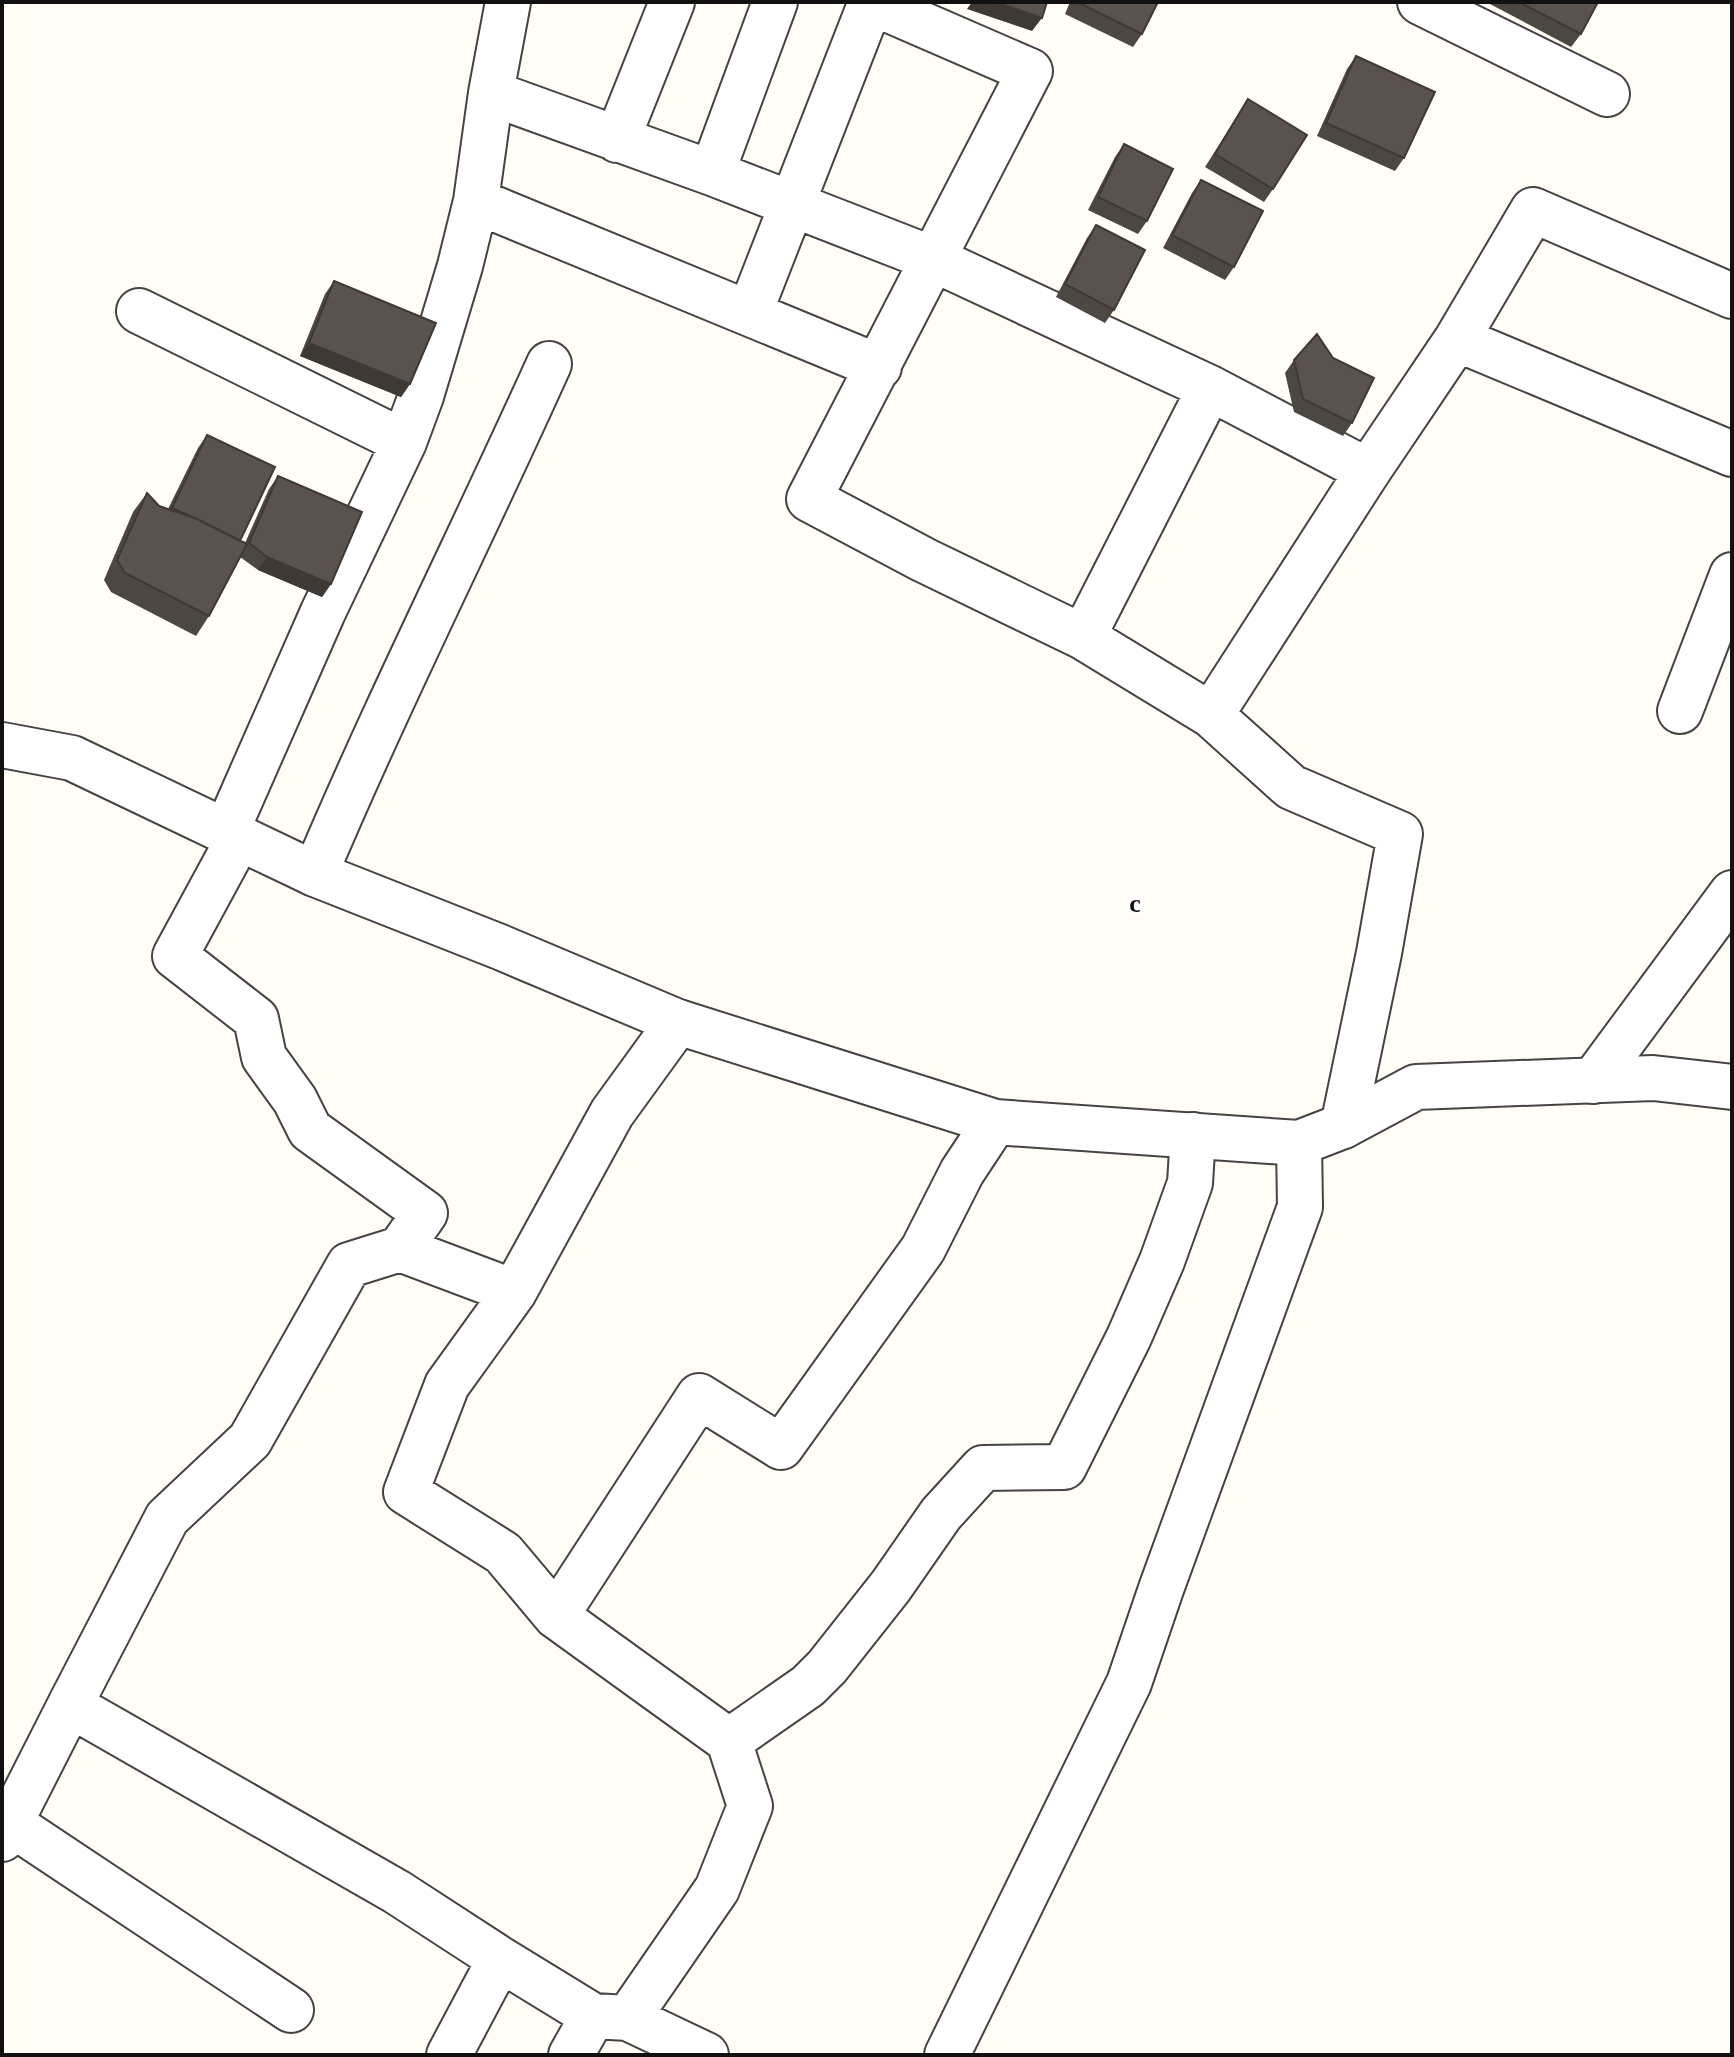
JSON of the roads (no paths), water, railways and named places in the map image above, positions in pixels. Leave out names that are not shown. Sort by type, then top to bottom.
[{"type":"street","points":[[291,2010],[6,1831],[167,1518],[250,1440],[349,1265],[400,1249],[425,1213],[310,1130],[295,1100],[264,1057],[256,1019],[175,956],[233,834],[323,612],[404,442],[460,266],[476,201],[508,2]]},
{"type":"street","points":[[617,140],[672,2]]},
{"type":"street","points":[[712,173],[775,2]]},
{"type":"street","points":[[750,312],[871,2],[1030,71],[809,499],[924,560],[1083,637],[1211,715],[1291,787],[1400,834],[1343,1126]]},
{"type":"street","points":[[1420,2],[1607,94]]},
{"type":"street","points":[[491,93],[712,173],[933,259],[1210,388],[1368,471]]},
{"type":"street","points":[[476,201],[879,367]]},
{"type":"street","points":[[1211,715],[1457,339],[1533,210],[1732,296]]},
{"type":"street","points":[[139,311],[404,442]]},
{"type":"street","points":[[1457,339],[1732,454]]},
{"type":"street","points":[[315,874],[366,753],[416,645],[467,546],[549,364]]},
{"type":"street","points":[[1083,637],[1210,388]]},
{"type":"street","points":[[1680,711],[1732,575]]},
{"type":"street","points":[[2,745],[72,758],[315,874],[678,1022],[995,1122],[1299,1143],[1343,1126],[1416,1087],[1653,1078],[1732,1087]]},
{"type":"street","points":[[1593,1081],[1732,893]]},
{"type":"street","points":[[571,2055],[611,2017],[717,1889],[750,1806],[729,1741],[556,1616],[503,1553],[406,1492],[447,1385],[514,1292],[612,1113],[678,1022]]},
{"type":"street","points":[[556,1616],[699,1396],[781,1447],[923,1249],[962,1172],[995,1122]]},
{"type":"street","points":[[729,1741],[808,1686],[827,1667],[891,1586],[941,1514],[983,1468],[1064,1467],[1129,1337],[1162,1261],[1190,1183],[1193,1135]]},
{"type":"street","points":[[947,2055],[1129,1683],[1300,1207],[1299,1143]]},
{"type":"street","points":[[400,1249],[514,1292]]},
{"type":"street","points":[[70,1705],[397,1892],[500,1959],[611,2017],[706,2055]]},
{"type":"street","points":[[449,2055],[500,1959]]},
{"type":"district","name":"c","points":[[1135,903]]}]
